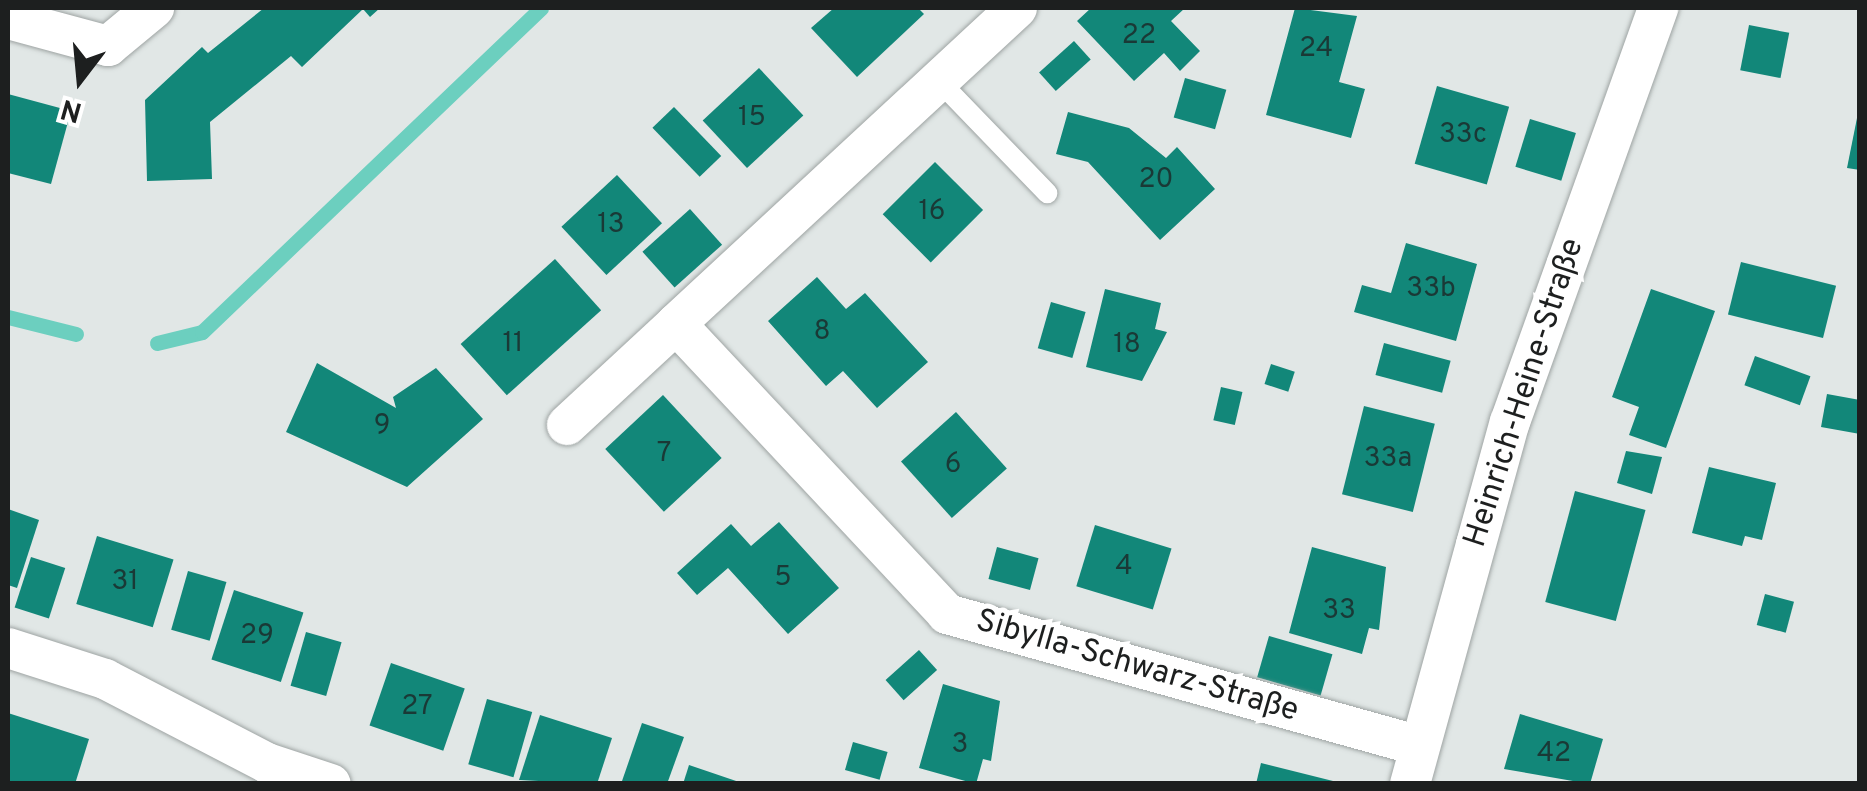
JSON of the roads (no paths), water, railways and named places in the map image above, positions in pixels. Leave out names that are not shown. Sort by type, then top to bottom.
[{"type":"street","points":[[8,19],[108,46],[154,8]]},
{"type":"street","points":[[568,425],[1017,8]]},
{"type":"street","name":"Heinrich-Heine-Straße","points":[[1415,765],[1510,422],[1654,9]]},
{"type":"street","name":"Sibylla-Schwarz-Straße","points":[[676,324],[947,614],[1415,765]]},
{"type":"street","points":[[8,648],[105,679],[268,763],[331,784]]},
{"type":"lane","points":[[939,81],[1047,194]]},
{"type":"waterway","points":[[157,343],[202,332],[541,8]]},
{"type":"waterway","points":[[8,317],[76,334]]}]
